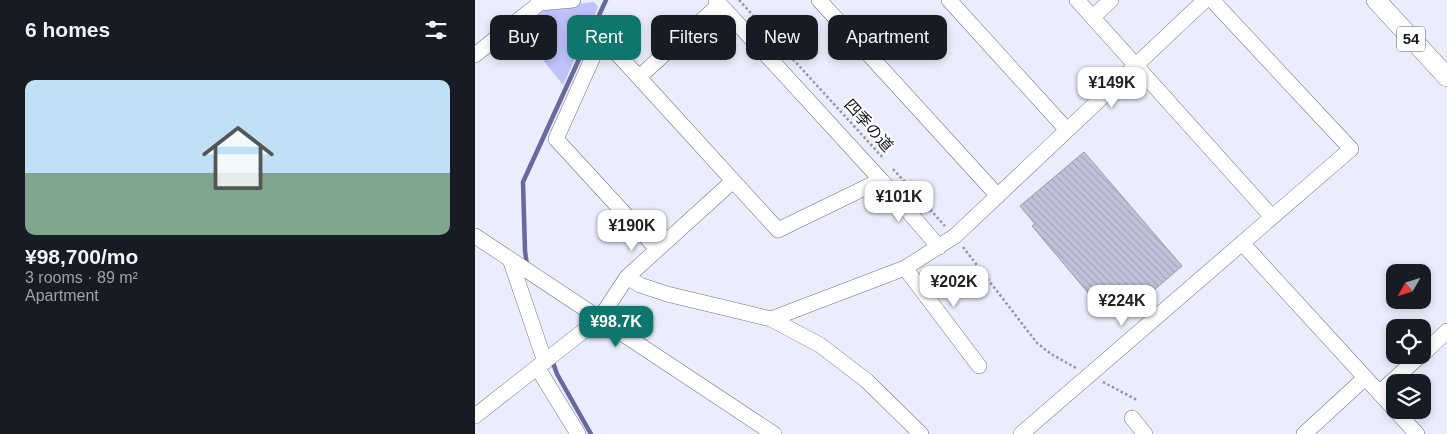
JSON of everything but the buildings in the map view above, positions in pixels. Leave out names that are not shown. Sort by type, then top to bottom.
[{"type":"main road","name":"54","points":[[1376,0],[1447,77]]},
{"type":"street","points":[[475,55],[539,2],[573,0]]},
{"type":"street","points":[[819,0],[997,196]]},
{"type":"street","points":[[949,0],[1067,130]]},
{"type":"street","points":[[1077,0],[1271,217]]},
{"type":"street","points":[[1093,17],[1111,0]]},
{"type":"street","points":[[771,319],[905,268],[955,236],[1205,0]]},
{"type":"street","points":[[1021,434],[1351,149],[1212,0]]},
{"type":"street","points":[[639,77],[718,2],[881,180],[939,247]]},
{"type":"street","points":[[657,249],[556,138],[602,37],[777,230],[881,180]]},
{"type":"street","points":[[475,416],[600,318],[627,277],[733,181]]},
{"type":"street","points":[[475,236],[774,434]]},
{"type":"street","points":[[1242,243],[1417,434]]},
{"type":"street","points":[[510,259],[546,361],[578,434]]},
{"type":"street","points":[[905,268],[979,366]]},
{"type":"street","points":[[627,277],[640,285],[667,294],[771,319],[820,345],[867,381],[921,434]]},
{"type":"street","points":[[1431,346],[1447,331]]},
{"type":"street","points":[[1379,393],[1411,364]]},
{"type":"street","points":[[1304,434],[1365,378]]},
{"type":"street","points":[[1132,418],[1145,434]]},
{"type":"path","name":"四季の道","points":[[739,0],[955,236],[1037,343],[1051,354],[1137,400]]},
{"type":"shaded area","points":[[594,2],[598,7],[594,15],[567,15],[567,60],[574,60],[563,85],[543,60],[557,60],[557,15],[539,15],[548,8]]},
{"type":"waterway","points":[[527,265],[523,182],[606,0]]},
{"type":"waterway","points":[[552,360],[557,374],[591,434]]}]
